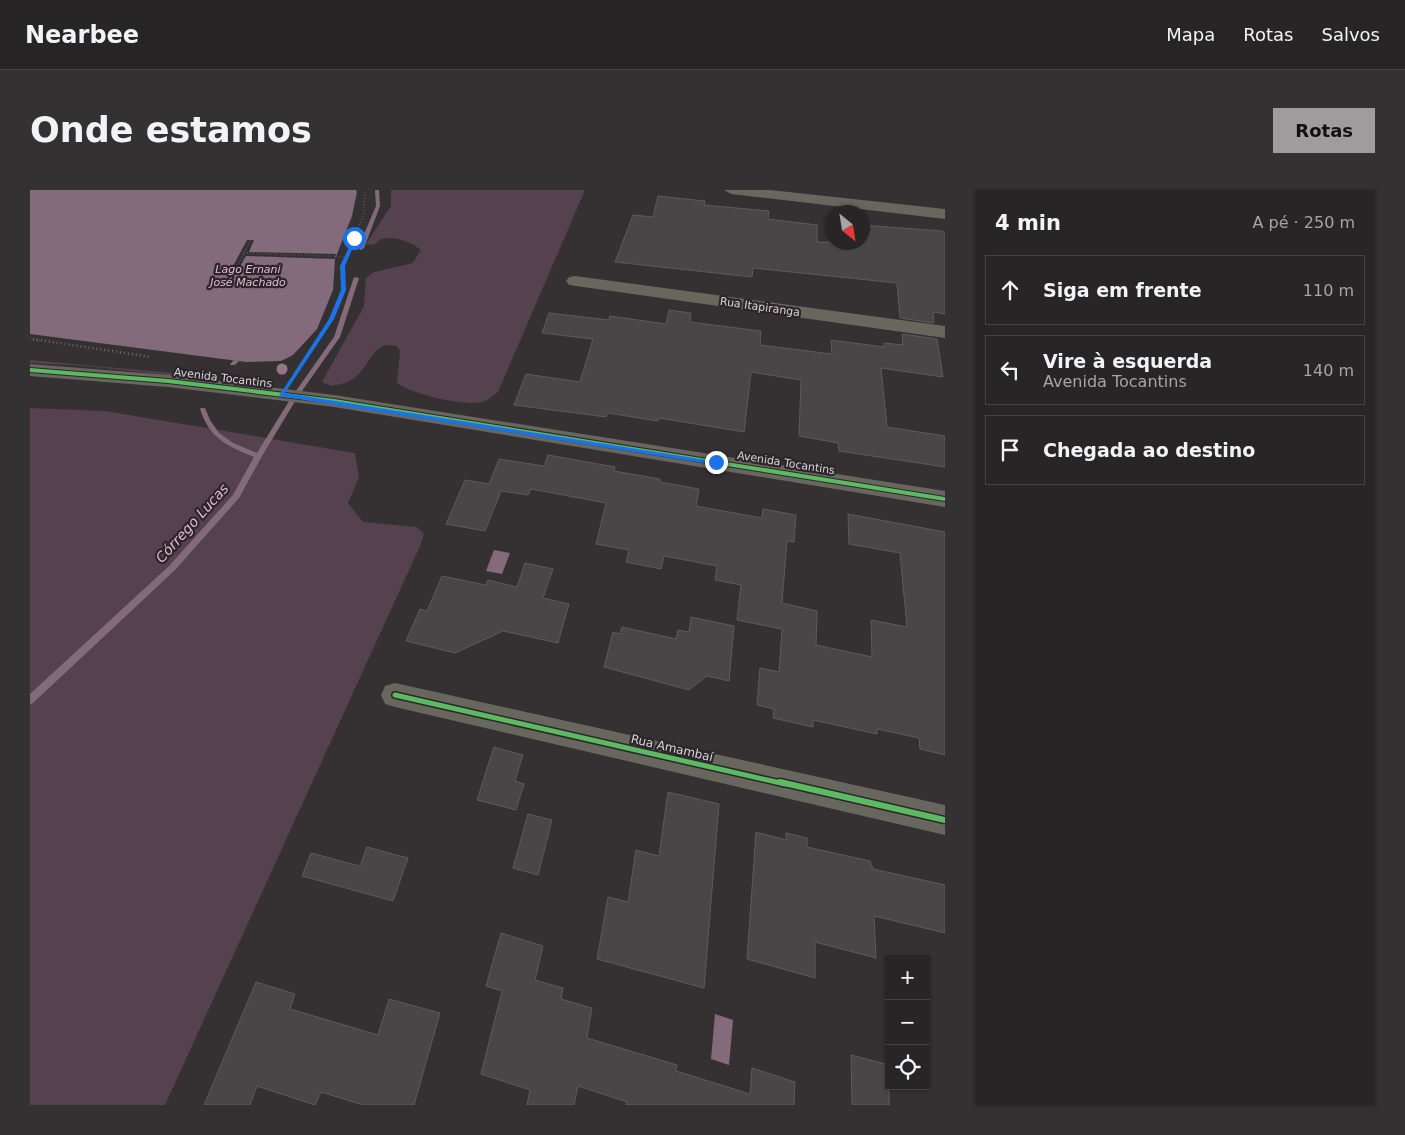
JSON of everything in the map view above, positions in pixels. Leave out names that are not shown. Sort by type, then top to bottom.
[{"type":"street","points":[[730,190],[945,214]]},
{"type":"street","name":"Rua Itapiranga","points":[[575,281],[945,332]]},
{"type":"street","name":"Avenida Tocantins","points":[[30,370],[168,381],[334,402],[945,499]]},
{"type":"street","name":"Rua Amambaí","points":[[395,695],[945,820]]},
{"type":"path","points":[[282,395],[332,319],[344,290],[343,266],[364,213],[365,190]]},
{"type":"path","points":[[236,268],[251,240]]},
{"type":"path","points":[[244,253],[347,257]]},
{"type":"shaded area","points":[[391,190],[585,190],[498,392],[485,401],[466,403],[440,399],[397,383],[400,351],[397,346],[390,345],[378,349],[359,374],[350,381],[331,386],[322,382],[364,306],[366,278],[374,272],[413,263],[421,250],[408,242],[392,238],[382,239],[372,245],[366,244],[391,206]]},
{"type":"shaded area","points":[[30,360],[194,375],[213,380],[87,366],[30,363]]},
{"type":"shaded area","points":[[30,408],[105,411],[355,453],[359,477],[348,503],[363,522],[417,527],[424,534],[165,1105],[30,1105]]},
{"type":"water","name":"Lago Ernani José Machado","points":[[30,190],[356,190],[357,192],[352,216],[335,259],[333,290],[317,329],[293,355],[281,361],[246,362],[30,334]]},
{"type":"water","points":[[494,550],[510,553],[502,574],[486,571]]},
{"type":"water","points":[[715,1014],[733,1020],[729,1065],[711,1059]]},
{"type":"pier","points":[[247,240],[254,240],[249,252],[336,254],[335,259],[246,256],[239,268],[232,268]]},
{"type":"building","points":[[658,196],[705,201],[704,205],[769,211],[768,219],[817,225],[817,242],[825,242],[825,250],[870,250],[870,226],[942,231],[945,233],[945,314],[933,312],[934,323],[900,318],[897,283],[753,268],[752,277],[615,262],[633,215],[653,217]]},
{"type":"building","points":[[669,310],[691,313],[690,322],[761,331],[760,345],[832,354],[831,340],[884,347],[884,343],[903,345],[902,334],[937,339],[943,377],[881,368],[887,427],[945,436],[945,467],[839,451],[838,443],[799,436],[801,380],[751,372],[744,432],[659,418],[658,421],[608,413],[606,417],[514,405],[526,374],[580,382],[593,339],[542,333],[549,313],[609,320],[610,316],[666,324]]},
{"type":"building","points":[[548,455],[615,467],[614,471],[660,479],[660,482],[699,489],[696,506],[762,518],[763,509],[796,515],[794,542],[787,541],[782,603],[817,611],[816,645],[872,657],[871,620],[907,627],[900,553],[849,544],[848,514],[945,532],[945,755],[920,749],[919,738],[877,729],[877,734],[813,720],[813,727],[773,718],[774,709],[757,705],[760,668],[779,672],[782,629],[737,620],[741,585],[715,580],[717,566],[664,556],[661,569],[626,562],[629,550],[596,544],[606,503],[531,489],[528,495],[501,491],[485,531],[446,524],[465,480],[489,484],[499,459],[544,466]]},
{"type":"building","points":[[525,563],[553,569],[543,598],[569,604],[558,643],[503,631],[455,653],[406,641],[420,609],[427,611],[442,576],[486,585],[488,580],[517,587]]},
{"type":"building","points":[[691,617],[734,626],[729,681],[707,676],[689,690],[604,667],[613,632],[620,634],[622,627],[676,639],[678,630],[689,632]]},
{"type":"building","points":[[494,747],[523,755],[515,781],[524,784],[516,810],[477,800]]},
{"type":"building","points":[[668,792],[719,804],[704,988],[597,959],[608,897],[628,902],[636,850],[659,856]]},
{"type":"building","points":[[528,814],[552,820],[538,875],[513,868]]},
{"type":"building","points":[[756,832],[786,840],[786,833],[807,838],[807,847],[870,861],[873,869],[945,885],[945,933],[874,916],[876,958],[815,942],[815,978],[747,959]]},
{"type":"building","points":[[367,847],[408,858],[393,901],[302,876],[311,853],[360,866]]},
{"type":"building","points":[[501,933],[543,946],[535,980],[563,988],[561,999],[592,1008],[587,1038],[677,1065],[676,1071],[750,1094],[752,1068],[795,1082],[794,1105],[626,1105],[627,1102],[578,1086],[574,1105],[527,1105],[530,1090],[481,1074],[502,991],[486,986]]},
{"type":"building","points":[[256,982],[295,994],[290,1009],[378,1035],[389,999],[440,1013],[414,1105],[363,1105],[321,1092],[315,1105],[257,1086],[250,1105],[204,1105]]},
{"type":"building","points":[[851,1055],[885,1064],[885,1090],[889,1090],[889,1105],[852,1105]]},
{"type":"waterway","points":[[361,248],[378,206],[377,190]]},
{"type":"waterway","name":"Córrego Lucas","points":[[258,456],[294,398],[337,337],[356,278]]},
{"type":"waterway","points":[[233,364],[236,361]]},
{"type":"waterway","points":[[203,409],[211,428],[217,435],[223,440],[258,456]]},
{"type":"waterway","name":"Córrego Lucas","points":[[30,700],[172,568],[236,496],[258,456]]},
{"type":"cycle path","points":[[30,370],[168,381],[334,401],[945,499]]},
{"type":"cycle path","points":[[395,695],[945,820]]},
{"type":"route","points":[[354,238],[343,266],[344,290],[332,319],[282,395],[716,462]]}]
